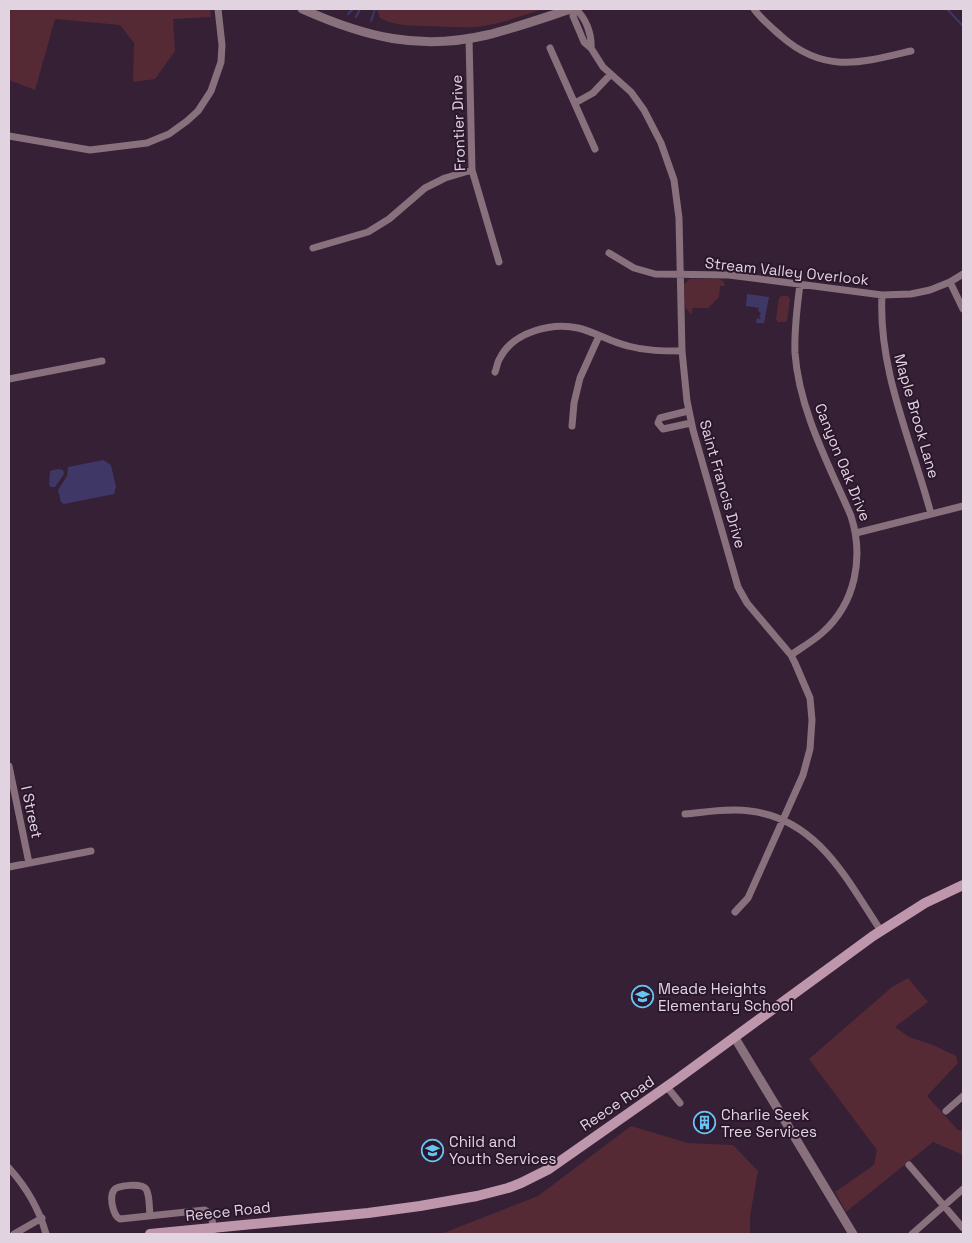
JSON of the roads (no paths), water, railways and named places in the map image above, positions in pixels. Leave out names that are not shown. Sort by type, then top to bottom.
[{"type":"main road","name":"Reece Road","points":[[150,1234],[213,1231],[420,1206],[508,1188],[534,1178],[667,1087],[881,931],[925,903],[963,885]]},
{"type":"street","points":[[9,136],[90,150],[147,143],[169,134],[198,110],[209,96],[214,84],[221,62],[222,44],[218,9]]},
{"type":"street","points":[[302,9],[364,32],[389,39],[430,42],[469,38],[501,31],[573,9]]},
{"type":"street","name":"Saint Francis Drive","points":[[573,9],[581,13],[592,39],[591,48],[596,58],[637,99],[653,126],[670,166],[678,206],[684,386],[691,423],[738,587],[747,603],[791,655],[810,698],[812,737],[803,775],[748,898],[735,912]]},
{"type":"street","points":[[754,9],[785,40],[820,60],[840,64],[856,63],[911,51]]},
{"type":"street","name":"Frontier Drive","points":[[469,38],[472,170],[499,262]]},
{"type":"street","points":[[550,48],[595,149]]},
{"type":"street","points":[[575,103],[593,93],[611,74]]},
{"type":"street","points":[[313,248],[368,232],[389,219],[425,188],[445,178],[472,170]]},
{"type":"street","name":"Stream Valley Overlook","points":[[609,253],[624,263],[644,272],[655,274],[717,274],[898,295],[920,292],[950,282],[963,274]]},
{"type":"street","points":[[950,282],[963,310]]},
{"type":"street","name":"Canyon Oak Drive","points":[[791,655],[822,633],[848,599],[856,572],[857,558],[856,533],[851,516],[808,414],[800,388],[796,366],[795,341],[800,284]]},
{"type":"street","name":"Maple Brook Lane","points":[[882,294],[883,339],[890,380],[931,514]]},
{"type":"street","points":[[495,372],[499,358],[522,337],[532,332],[556,326],[567,326],[588,331],[627,346],[645,350],[682,351]]},
{"type":"street","points":[[572,426],[580,378],[599,336]]},
{"type":"street","points":[[9,379],[102,361]]},
{"type":"street","points":[[688,411],[660,418],[658,423],[663,429],[691,423]]},
{"type":"street","points":[[856,533],[963,506]]},
{"type":"street","name":"I Street","points":[[9,766],[29,863]]},
{"type":"street","points":[[685,814],[736,810],[751,811],[784,820],[801,829],[828,852],[881,931]]},
{"type":"street","points":[[9,868],[91,851]]},
{"type":"street","points":[[735,1038],[853,1234]]},
{"type":"street","points":[[667,1087],[680,1103]]},
{"type":"street","points":[[946,1111],[963,1096]]},
{"type":"street","points":[[909,1165],[963,1228]]},
{"type":"street","points":[[9,1168],[28,1191],[42,1218],[46,1234]]},
{"type":"street","points":[[150,1216],[147,1190],[144,1186],[140,1184],[117,1187],[114,1190],[112,1194],[116,1217],[120,1219],[150,1216],[205,1210],[212,1215],[213,1231]]},
{"type":"street","points":[[912,1234],[963,1190]]},
{"type":"street","points":[[14,1234],[42,1218]]},
{"type":"waterway","points":[[348,14],[353,9]]},
{"type":"waterway","points":[[356,17],[360,9]]},
{"type":"waterway","points":[[371,21],[375,9]]},
{"type":"waterway","points":[[947,9],[963,26]]},
{"type":"place","name":"Meade Heights Elementary School","points":[[642,997]]},
{"type":"place","name":"Charlie Seek Tree Services","points":[[705,1123]]},
{"type":"place","name":"Child and Youth Services","points":[[433,1150]]}]
